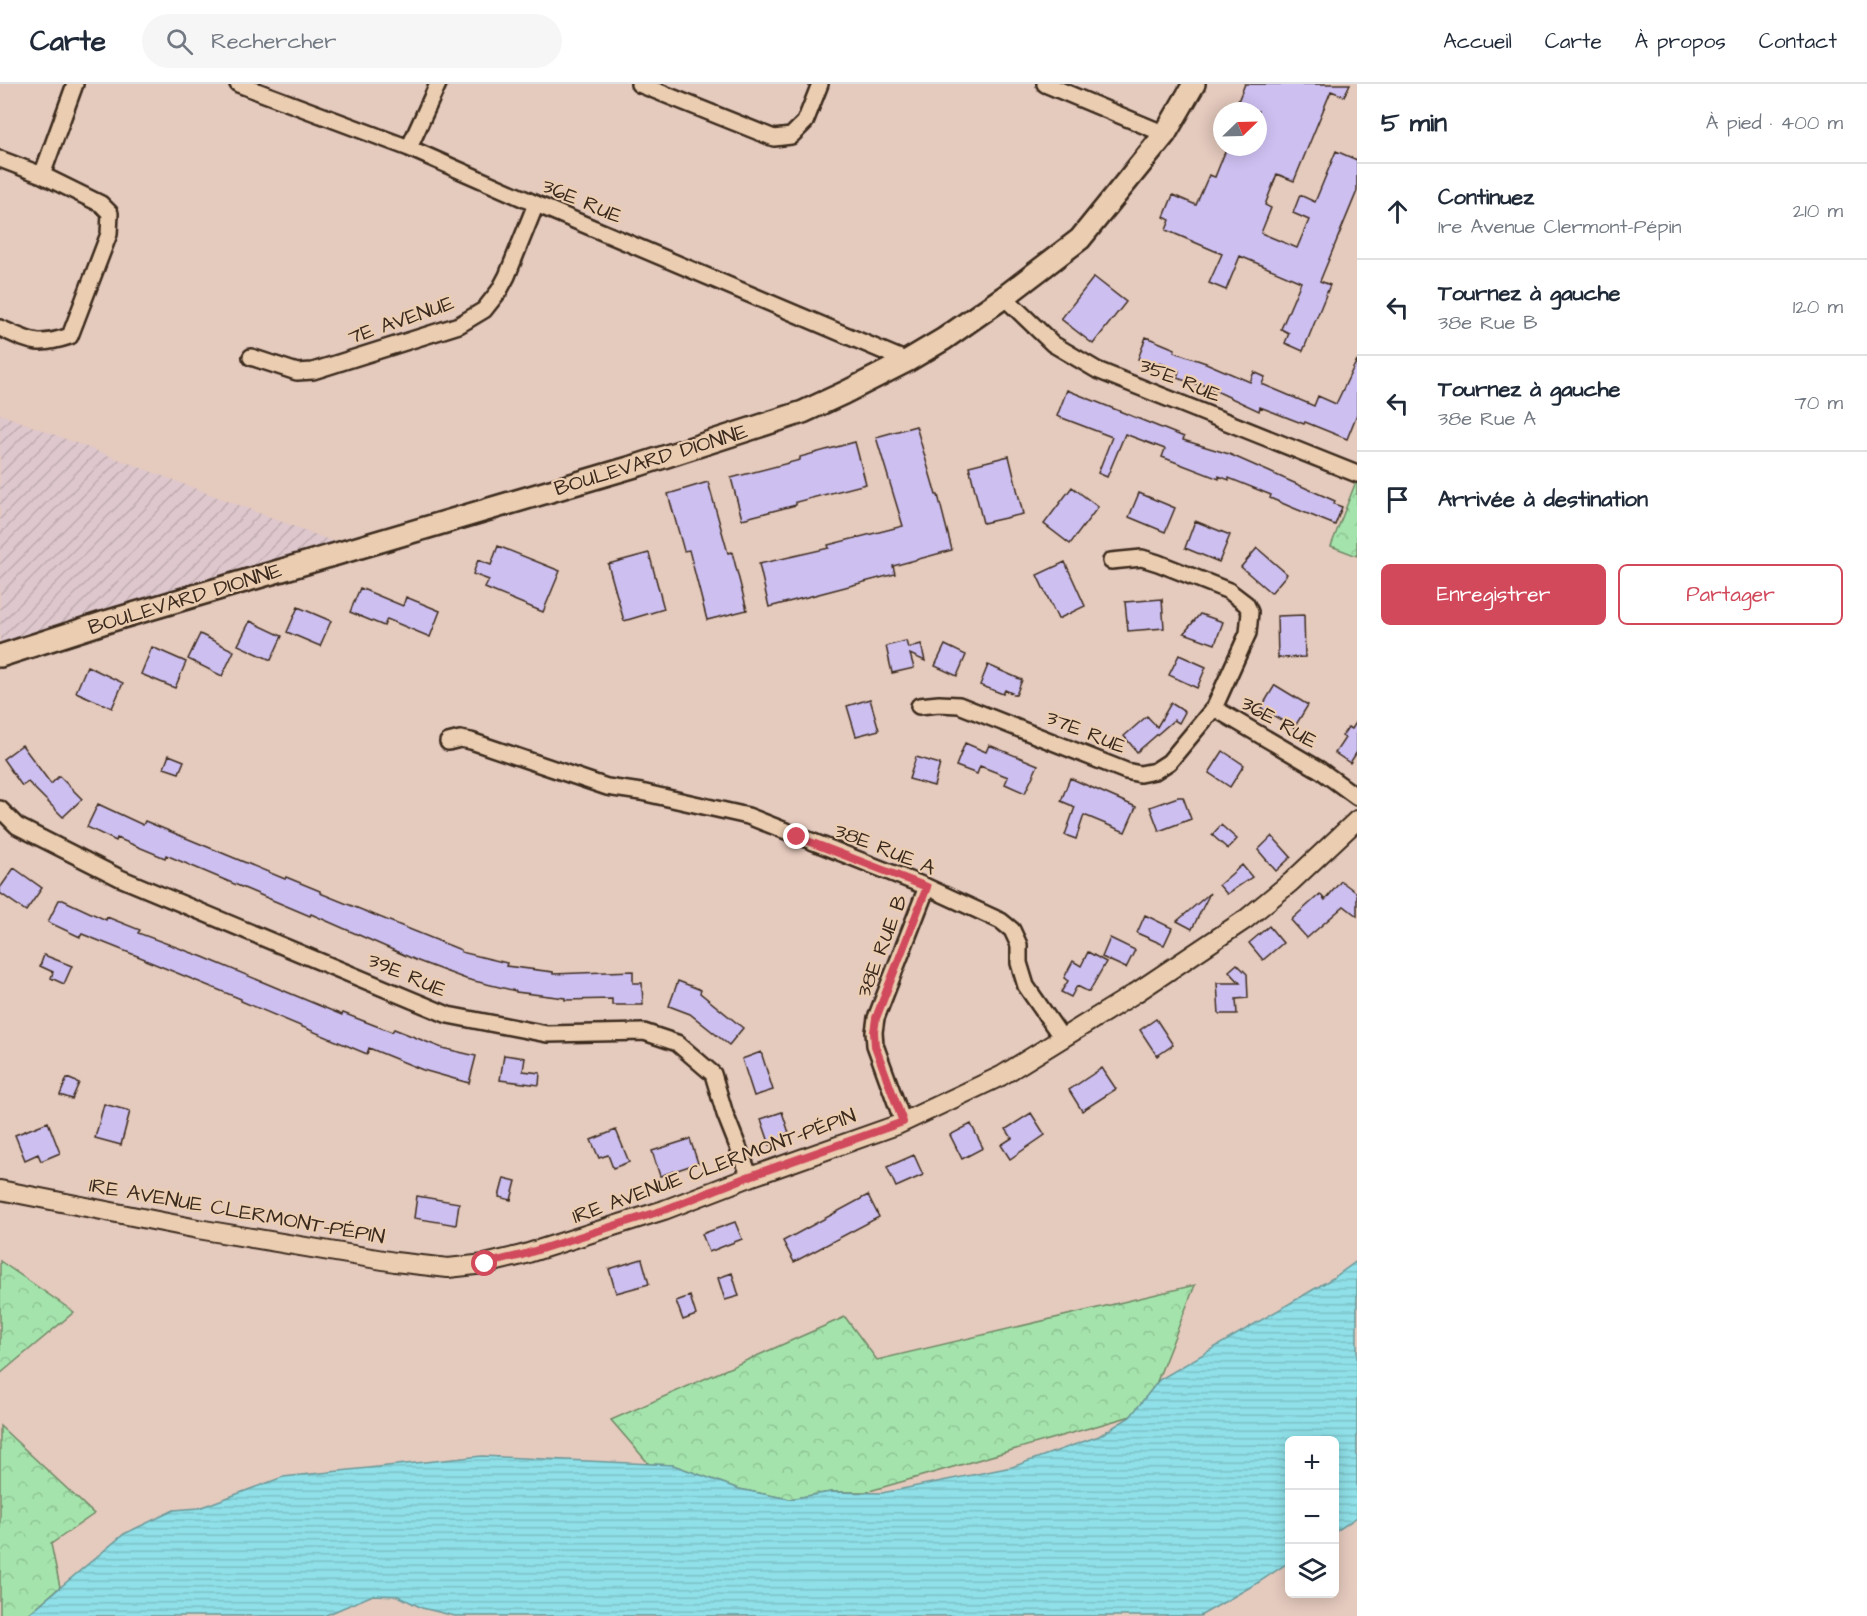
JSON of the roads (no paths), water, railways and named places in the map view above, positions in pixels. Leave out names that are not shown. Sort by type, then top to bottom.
[{"type":"main road","name":"BOULEVARD DIONNE","points":[[0,656],[132,614],[639,465],[803,412],[834,398],[907,361],[944,339],[1080,239],[1165,134],[1194,84]]},
{"type":"street","points":[[42,175],[75,84]]},
{"type":"street","name":"36E RUE","points":[[238,84],[409,148],[907,361]]},
{"type":"street","points":[[409,148],[438,84]]},
{"type":"street","points":[[639,84],[774,138],[791,136],[805,122],[820,84]]},
{"type":"street","points":[[1044,84],[1165,134]]},
{"type":"street","points":[[0,159],[42,175],[101,204],[110,213],[109,234],[70,336],[43,344],[0,328]]},
{"type":"street","name":"7E AVENUE","points":[[251,357],[297,372],[313,371],[459,325],[484,310],[500,291],[536,204]]},
{"type":"street","name":"35E RUE","points":[[1004,297],[1053,345],[1097,370],[1357,474]]},
{"type":"street","name":"36E RUE","points":[[1111,561],[1142,558],[1158,563],[1229,591],[1246,604],[1250,612],[1248,633],[1214,708],[1320,770],[1357,797]]},
{"type":"street","name":"37E RUE","points":[[919,706],[959,705],[1126,771],[1140,774],[1155,771],[1169,762],[1214,708]]},
{"type":"street","name":"38E RUE A","points":[[448,742],[460,739],[471,741],[607,787],[641,792],[748,816],[927,887],[1001,921],[1012,930],[1019,945],[1019,963],[1026,986],[1062,1038]]},
{"type":"street","name":"39E RUE","points":[[0,809],[17,826],[120,878],[448,1015],[547,1034],[644,1032],[677,1042],[712,1074],[750,1176]]},
{"type":"street","name":"1RE AVENUE CLERMONT-PÉPIN","points":[[0,1190],[198,1229],[395,1262],[448,1268],[485,1264],[534,1252],[664,1210],[750,1176],[903,1122],[1000,1076],[1134,994],[1246,919],[1291,882],[1357,820]]},
{"type":"street","name":"38E RUE B","points":[[903,1122],[875,1046],[874,1032],[876,1018],[927,887]]},
{"type":"water","points":[[1357,1261],[1357,1517],[1339,1529],[1339,1436],[1285,1436],[1285,1565],[1200,1616],[455,1616],[422,1608],[398,1596],[373,1595],[324,1616],[26,1616],[124,1534],[174,1510],[199,1508],[283,1477],[482,1456],[673,1465],[739,1489],[789,1499],[831,1492],[882,1493],[1012,1467],[1099,1436],[1130,1417],[1159,1380],[1333,1278]]}]
